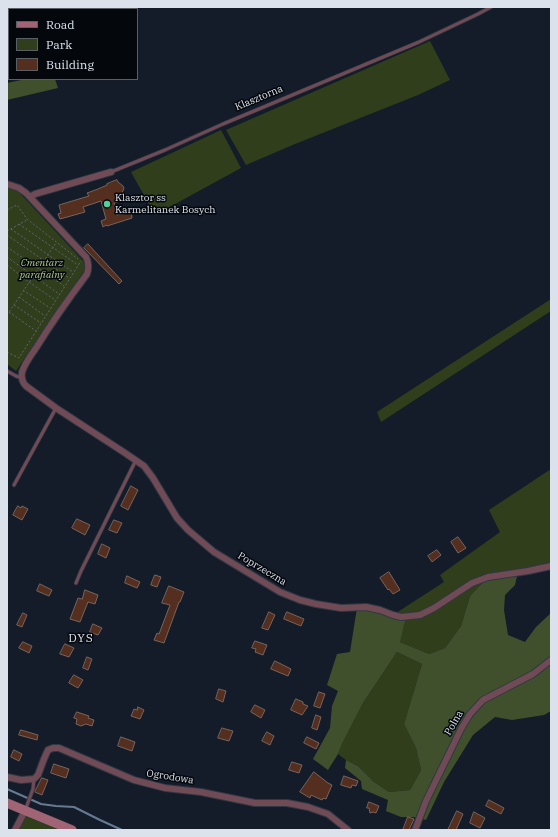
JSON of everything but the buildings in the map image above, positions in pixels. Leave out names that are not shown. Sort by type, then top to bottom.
[{"type":"street","name":"Klasztorna","points":[[30,198],[35,194],[112,172]]},
{"type":"street","points":[[7,184],[19,188],[30,198],[86,257],[89,269],[26,362],[22,372],[22,378]]},
{"type":"street","name":"Poprzeczna","points":[[22,378],[26,386],[56,408],[107,440],[144,466],[177,518],[188,530],[214,552],[280,592],[300,600],[341,608],[366,607],[380,610],[393,616],[401,617],[420,615],[434,608],[472,583],[488,577],[551,566]]},
{"type":"street","name":"Polna","points":[[415,830],[426,801],[461,729],[470,714],[483,700],[533,674],[551,660]]},
{"type":"street","name":"Ogrodowa","points":[[34,780],[38,775],[48,750],[59,748],[134,780],[165,788],[201,792],[255,803],[288,803],[308,806],[328,814],[348,830]]},
{"type":"street","points":[[7,777],[21,780],[34,780]]},
{"type":"street","points":[[7,803],[72,830]]},
{"type":"street","points":[[16,830],[25,810]]},
{"type":"lane","name":"Klasztorna","points":[[112,172],[420,42],[491,7]]},
{"type":"lane","points":[[7,371],[22,378]]},
{"type":"lane","points":[[14,485],[56,408]]},
{"type":"lane","points":[[76,583],[136,460]]},
{"type":"lane","points":[[25,810],[33,789],[34,780]]},
{"type":"path","points":[[7,210],[17,205],[27,219],[81,261],[19,358],[7,352]]},
{"type":"path","points":[[7,231],[27,219]]},
{"type":"path","points":[[20,224],[78,265]]},
{"type":"path","points":[[11,229],[74,272]]},
{"type":"path","points":[[7,235],[70,279]]},
{"type":"path","points":[[7,315],[57,242]]},
{"type":"path","points":[[7,247],[65,287]]},
{"type":"path","points":[[7,258],[60,294]]},
{"type":"path","points":[[7,265],[56,300]]},
{"type":"path","points":[[23,290],[50,309]]},
{"type":"path","points":[[19,297],[46,316]]},
{"type":"path","points":[[14,305],[41,323]]},
{"type":"path","points":[[9,312],[36,331]]},
{"type":"green space","points":[[430,41],[450,80],[418,95],[246,165],[226,130]]},
{"type":"green space","points":[[21,80],[55,80],[58,88],[7,100],[7,83]]},
{"type":"green space","points":[[221,130],[241,168],[155,215],[131,172]]},
{"type":"green space","name":"Cmentarz parafialny","points":[[7,187],[17,190],[86,264],[86,268],[16,371],[7,364]]},
{"type":"green space","points":[[551,299],[551,311],[381,422],[377,412]]},
{"type":"green space","points":[[551,469],[551,566],[488,577],[470,596],[461,626],[445,648],[429,654],[400,642],[393,615],[444,582],[440,575],[500,532],[489,510]]},
{"type":"green space","points":[[518,572],[515,585],[505,595],[504,610],[508,635],[525,642],[536,627],[551,613],[551,711],[544,715],[512,720],[495,717],[473,735],[444,782],[426,820],[413,817],[401,817],[386,811],[388,800],[362,789],[361,781],[345,768],[346,760],[358,766],[374,782],[389,792],[410,790],[421,770],[416,748],[404,724],[422,664],[397,652],[363,703],[338,754],[328,770],[313,759],[330,728],[332,706],[338,691],[327,685],[337,654],[350,652],[357,608],[380,610],[405,620],[400,642],[429,654],[445,648],[461,626],[470,596],[488,577]]},
{"type":"green space","points":[[397,652],[422,664],[404,724],[416,748],[421,770],[410,790],[389,792],[374,782],[358,766],[338,754],[363,703]]},
{"type":"green space","points":[[27,814],[59,830],[19,830]]},
{"type":"waterway","points":[[7,789],[41,804],[74,807],[122,830]]},
{"type":"place","name":"Klasztor ss Karmelitanek Bosych","points":[[107,204]]},
{"type":"district","name":"DYS","points":[[81,639]]}]
